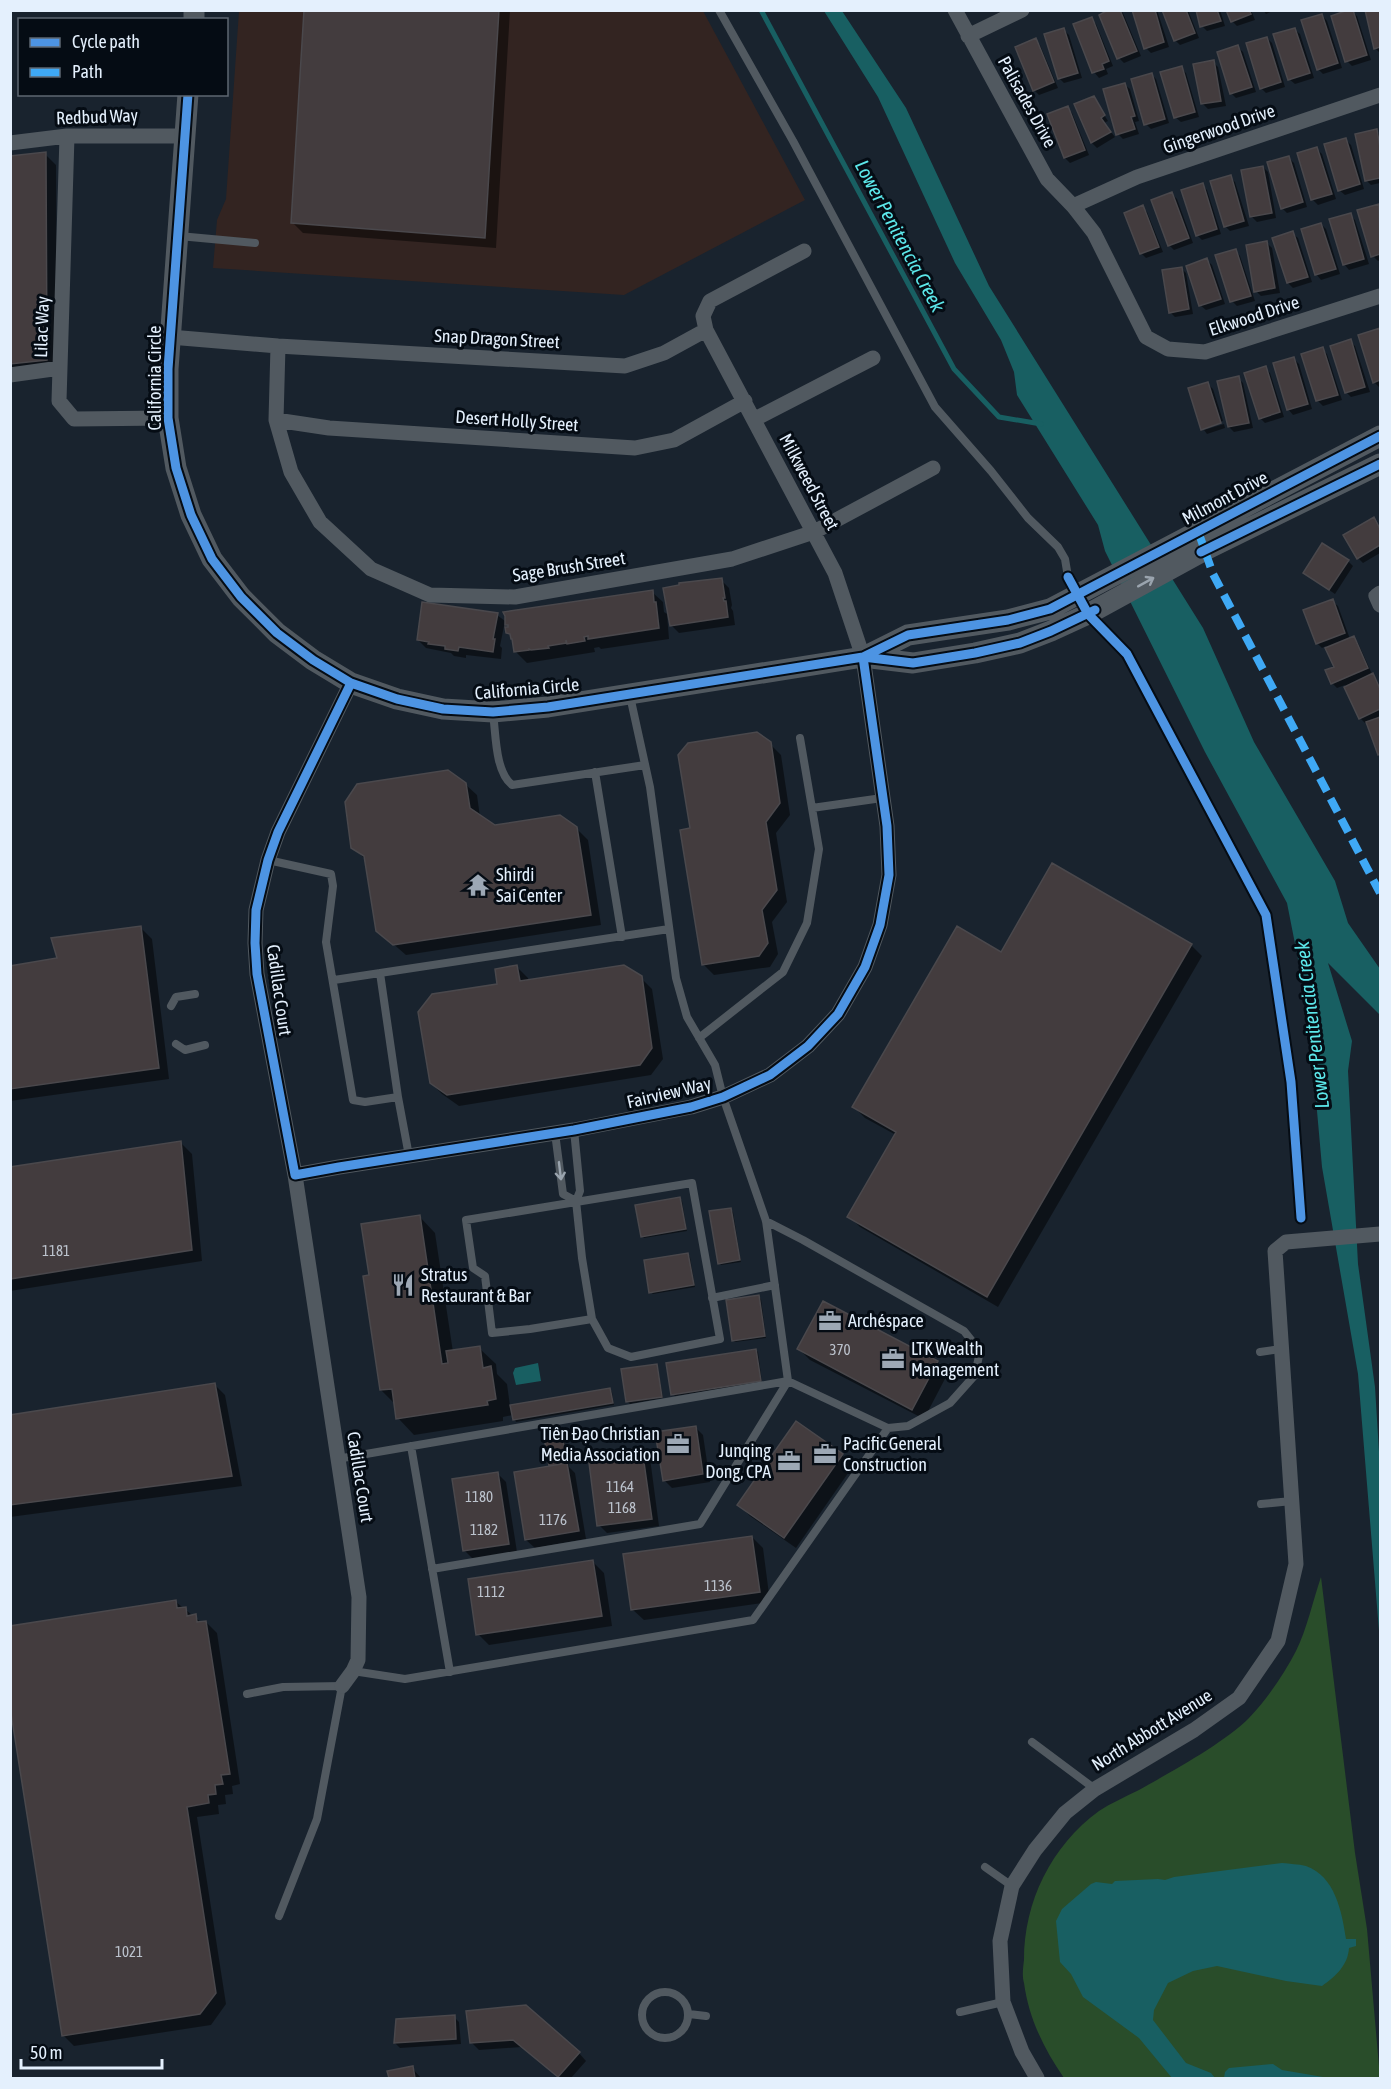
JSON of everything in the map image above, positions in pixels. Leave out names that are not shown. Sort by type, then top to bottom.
[{"type":"street","name":"Palisades Drive","points":[[955,10],[1047,179],[1073,206]]},
{"type":"street","points":[[968,36],[1022,10]]},
{"type":"street","name":"Gingerwood Drive","points":[[1073,206],[1137,177],[1380,95]]},
{"type":"street","name":"California Circle","points":[[188,96],[168,369],[168,418],[176,468],[191,515],[212,559],[241,597],[277,633],[313,660],[351,684],[397,699],[443,709],[493,712],[548,706],[863,657],[913,663],[975,653],[1051,632],[1090,601]]},
{"type":"street","name":"Redbud Way","points":[[10,143],[67,136],[185,136]]},
{"type":"street","name":"Lilac Way","points":[[67,136],[59,401],[74,419],[168,418]]},
{"type":"street","name":"Elkwood Drive","points":[[1073,206],[1094,233],[1146,337],[1168,349],[1205,352],[1380,296]]},
{"type":"street","points":[[706,330],[703,316],[710,302],[804,251]]},
{"type":"street","name":"Snap Dragon Street","points":[[170,337],[278,346],[625,366],[664,352],[706,330]]},
{"type":"street","name":"Milkweed Street","points":[[706,330],[835,573],[863,657]]},
{"type":"street","name":"Sage Brush Street","points":[[278,346],[276,420],[291,472],[320,522],[371,569],[430,595],[515,597],[732,559],[814,532],[933,468]]},
{"type":"street","points":[[755,419],[873,358]]},
{"type":"street","points":[[10,375],[60,368]]},
{"type":"street","name":"Desert Holly Street","points":[[276,420],[329,428],[635,448],[674,440],[745,401]]},
{"type":"street","name":"Milmont Drive","points":[[1090,601],[1196,543],[1380,436]]},
{"type":"street","name":"Milmont Drive","points":[[1196,543],[1380,464]]},
{"type":"street","name":"Fairview Way","points":[[294,1175],[574,1130],[691,1107],[723,1097],[770,1075],[808,1046],[838,1014],[865,967],[880,925],[889,875],[889,844],[863,657]]},
{"type":"street","name":"Cadillac Court","points":[[342,1686],[358,1660],[359,1597],[294,1175],[257,974],[255,943],[256,910],[261,882],[278,832],[351,684]]},
{"type":"street","name":"North Abbott Avenue","points":[[1037,2079],[1022,2052],[1003,2002],[1000,1941],[1012,1886],[1035,1850],[1065,1813],[1095,1789],[1194,1730],[1239,1698],[1278,1641],[1296,1564],[1275,1251],[1286,1242],[1373,1234]]},
{"type":"lane","points":[[719,10],[793,141],[935,407],[991,471],[1028,518],[1058,547],[1065,560],[1068,577]]},
{"type":"lane","points":[[177,235],[255,243]]},
{"type":"lane","points":[[432,1569],[700,1524],[789,1381],[766,1221],[723,1097],[715,1065],[687,1017],[676,978],[650,787],[629,694]]},
{"type":"lane","points":[[493,712],[500,769],[505,780],[512,785],[645,765]]},
{"type":"lane","points":[[699,1038],[783,972],[807,922],[819,849],[800,738]]},
{"type":"lane","points":[[595,772],[621,937]]},
{"type":"lane","points":[[812,808],[882,798]]},
{"type":"lane","points":[[268,860],[331,874],[333,886],[326,942],[353,1100],[365,1102],[398,1097]]},
{"type":"lane","points":[[334,981],[669,929]]},
{"type":"lane","points":[[380,973],[409,1156]]},
{"type":"lane","points":[[171,1006],[176,997],[195,994]]},
{"type":"lane","points":[[176,1044],[185,1050],[205,1045]]},
{"type":"lane","points":[[574,1130],[580,1191],[576,1201],[582,1258],[592,1319],[608,1348],[632,1357],[720,1340],[692,1183],[576,1201],[466,1220],[473,1268],[485,1276],[492,1333],[592,1319]]},
{"type":"lane","points":[[555,1133],[563,1194],[576,1201]]},
{"type":"lane","points":[[337,1459],[789,1381],[888,1428],[909,1426],[950,1403],[975,1375],[980,1351],[964,1331],[766,1221]]},
{"type":"lane","points":[[712,1298],[775,1285]]},
{"type":"lane","points":[[1260,1352],[1281,1349]]},
{"type":"lane","points":[[353,1671],[405,1680],[753,1620],[888,1428]]},
{"type":"lane","points":[[411,1446],[450,1672]]},
{"type":"lane","points":[[1261,1504],[1292,1501]]},
{"type":"lane","points":[[247,1694],[283,1687],[342,1686],[317,1819],[279,1916]]},
{"type":"lane","points":[[1032,1742],[1095,1789]]},
{"type":"lane","points":[[985,1867],[1012,1886]]},
{"type":"lane","points":[[664,1992],[681,1997],[689,2014],[688,2023],[683,2030],[676,2036],[667,2038],[658,2037],[650,2032],[644,2025],[642,2017],[643,2007],[648,2000],[655,1994],[664,1992]]},
{"type":"lane","points":[[960,2012],[1003,2002]]},
{"type":"lane","points":[[689,2014],[706,2016]]},
{"type":"shaded area","points":[[239,11],[703,11],[805,200],[624,295],[213,268],[217,220],[226,199]]},
{"type":"shaded area","points":[[1321,1577],[1355,1853],[1367,1929],[1380,2078],[1064,2078],[1038,2033],[1026,1996],[1023,1978],[1025,1938],[1029,1917],[1044,1877],[1054,1858],[1067,1841],[1099,1811],[1197,1757],[1249,1718],[1275,1686],[1296,1651]]},
{"type":"water","points":[[824,11],[842,11],[906,108],[989,286],[1203,628],[1254,742],[1335,881],[1348,923],[1380,969],[1380,1015],[1328,963],[1352,1041],[1348,1071],[1358,1264],[1375,1387],[1380,1468],[1380,1643],[1358,1374],[1322,1167],[1308,1010],[1287,903],[1205,752],[1105,551],[1098,525],[1017,395],[1014,372],[1001,340],[955,263],[878,97]]},
{"type":"water","points":[[538,1363],[541,1381],[516,1385],[513,1373],[515,1368]]},
{"type":"water","points":[[1282,1863],[1306,1866],[1324,1878],[1339,1907],[1346,1939],[1356,1939],[1356,1946],[1349,1948],[1340,1970],[1322,1986],[1286,1981],[1217,1966],[1193,1971],[1168,1983],[1154,2010],[1153,2020],[1186,2063],[1211,2073],[1215,2078],[1172,2078],[1139,2038],[1083,1997],[1071,1974],[1060,1962],[1056,1921],[1062,1909],[1091,1884],[1165,1880]]},
{"type":"water","points":[[1273,2064],[1282,2070],[1329,2078],[1224,2078],[1229,2068]]},
{"type":"building","points":[[304,10],[499,10],[485,238],[291,223]]},
{"type":"building","points":[[1108,10],[1120,10],[1137,51],[1117,59],[1099,15]]},
{"type":"building","points":[[1132,10],[1155,10],[1164,42],[1144,49]]},
{"type":"building","points":[[1162,10],[1186,10],[1195,33],[1174,41]]},
{"type":"building","points":[[1196,10],[1217,10],[1221,21],[1200,27]]},
{"type":"building","points":[[1226,10],[1249,10],[1251,14],[1231,22]]},
{"type":"building","points":[[1353,10],[1367,55],[1345,62],[1331,16]]},
{"type":"building","points":[[1365,10],[1380,10],[1380,47],[1374,49]]},
{"type":"building","points":[[1322,14],[1338,63],[1317,70],[1301,20]]},
{"type":"building","points":[[1092,17],[1109,61],[1102,64],[1104,69],[1092,73],[1073,24]]},
{"type":"building","points":[[1064,28],[1078,73],[1058,79],[1044,34]]},
{"type":"building","points":[[1295,28],[1310,73],[1288,80],[1273,34]]},
{"type":"building","points":[[1267,37],[1281,82],[1260,89],[1246,43]]},
{"type":"building","points":[[1036,38],[1054,82],[1033,91],[1015,47]]},
{"type":"building","points":[[1238,45],[1252,87],[1230,94],[1217,52]]},
{"type":"building","points":[[1214,60],[1221,101],[1201,104],[1193,64]]},
{"type":"building","points":[[1182,66],[1195,112],[1174,118],[1160,72]]},
{"type":"building","points":[[1152,73],[1165,119],[1144,125],[1131,79]]},
{"type":"building","points":[[1125,83],[1135,116],[1131,117],[1135,129],[1116,135],[1103,89]]},
{"type":"building","points":[[1094,96],[1105,115],[1101,118],[1111,132],[1091,143],[1074,104]]},
{"type":"building","points":[[1068,106],[1085,150],[1064,158],[1047,114]]},
{"type":"building","points":[[1377,129],[1380,148],[1380,178],[1365,181],[1355,134]]},
{"type":"building","points":[[1346,138],[1360,184],[1338,191],[1324,144]]},
{"type":"building","points":[[1317,147],[1332,194],[1311,200],[1297,153]]},
{"type":"building","points":[[46,152],[47,360],[10,364],[10,156]]},
{"type":"building","points":[[1289,156],[1303,202],[1281,209],[1267,162]]},
{"type":"building","points":[[1263,166],[1272,213],[1250,217],[1241,170]]},
{"type":"building","points":[[1231,175],[1244,221],[1224,227],[1210,181]]},
{"type":"building","points":[[1203,183],[1217,229],[1196,236],[1181,190]]},
{"type":"building","points":[[1172,192],[1189,238],[1168,246],[1151,200]]},
{"type":"building","points":[[1379,204],[1380,254],[1371,257],[1357,210]]},
{"type":"building","points":[[1143,205],[1159,247],[1140,254],[1124,213]]},
{"type":"building","points":[[1351,213],[1364,259],[1343,265],[1329,219]]},
{"type":"building","points":[[1321,223],[1336,269],[1315,275],[1301,229]]},
{"type":"building","points":[[1293,231],[1308,277],[1287,283],[1272,238]]},
{"type":"building","points":[[1267,241],[1275,288],[1254,292],[1246,245]]},
{"type":"building","points":[[1236,249],[1251,296],[1230,302],[1215,255]]},
{"type":"building","points":[[1207,258],[1221,299],[1199,306],[1186,266]]},
{"type":"building","points":[[1182,267],[1189,309],[1169,313],[1162,270]]},
{"type":"building","points":[[1380,328],[1380,380],[1373,383],[1358,335]]},
{"type":"building","points":[[1351,339],[1365,387],[1345,393],[1330,346]]},
{"type":"building","points":[[1323,347],[1338,395],[1316,401],[1301,354]]},
{"type":"building","points":[[1294,357],[1308,404],[1287,410],[1273,363]]},
{"type":"building","points":[[1266,366],[1280,412],[1259,419],[1244,373]]},
{"type":"building","points":[[1239,376],[1249,423],[1228,427],[1217,381]]},
{"type":"building","points":[[1208,382],[1221,423],[1201,430],[1188,388]]},
{"type":"building","points":[[1374,517],[1380,529],[1380,545],[1357,559],[1343,535]]},
{"type":"building","points":[[1322,543],[1349,560],[1329,590],[1303,573]]},
{"type":"building","points":[[722,578],[725,598],[723,598],[726,601],[728,617],[670,626],[663,588],[679,585],[679,583]]},
{"type":"building","points":[[653,590],[659,628],[588,639],[588,636],[584,637],[585,641],[567,644],[566,640],[566,643],[548,646],[549,648],[514,652],[510,634],[506,633],[505,627],[508,625],[505,625],[503,612]]},
{"type":"building","points":[[1333,599],[1345,633],[1316,644],[1303,610]]},
{"type":"building","points":[[422,602],[498,613],[493,652],[459,647],[458,651],[445,649],[445,646],[417,640]]},
{"type":"building","points":[[1354,636],[1368,668],[1331,684],[1325,670],[1334,667],[1325,648]]},
{"type":"building","points":[[1373,673],[1380,689],[1380,709],[1359,719],[1344,687]]},
{"type":"building","points":[[1380,717],[1380,754],[1378,755],[1366,722]]},
{"type":"building","points":[[757,732],[771,742],[780,803],[766,822],[777,890],[762,910],[768,943],[759,956],[702,965],[680,830],[690,828],[678,755],[688,743]]},
{"type":"building","name":"Shirdi Sai Center","points":[[448,770],[466,783],[470,808],[495,825],[560,815],[577,827],[591,915],[393,945],[376,931],[364,856],[351,848],[345,802],[357,784]]},
{"type":"building","points":[[1052,863],[1192,944],[987,1297],[847,1217],[896,1132],[852,1107],[957,926],[1001,952]]},
{"type":"building","points":[[141,926],[159,1068],[10,1089],[10,966],[57,958],[51,938]]},
{"type":"building","points":[[517,965],[520,981],[624,965],[642,976],[652,1048],[640,1065],[447,1095],[430,1083],[418,1012],[432,994],[497,984],[495,969]]},
{"type":"building","points":[[181,1141],[192,1250],[10,1279],[10,1167]]},
{"type":"building","points":[[680,1197],[686,1229],[641,1237],[635,1205]]},
{"type":"building","points":[[731,1208],[740,1260],[718,1264],[709,1211]]},
{"type":"building","points":[[420,1215],[442,1364],[448,1363],[446,1351],[480,1346],[483,1368],[491,1366],[496,1399],[487,1401],[488,1405],[396,1419],[392,1389],[380,1390],[363,1276],[369,1275],[361,1224]]},
{"type":"building","points":[[688,1253],[694,1285],[649,1293],[644,1260]]},
{"type":"building","points":[[759,1295],[765,1336],[732,1341],[726,1300]]},
{"type":"building","points":[[823,1301],[938,1361],[912,1410],[797,1349]]},
{"type":"building","points":[[756,1349],[761,1381],[671,1395],[666,1363]]},
{"type":"building","points":[[657,1364],[662,1397],[626,1402],[621,1369]]},
{"type":"building","points":[[215,1383],[232,1476],[10,1505],[10,1415]]},
{"type":"building","points":[[610,1388],[613,1403],[513,1420],[510,1405]]},
{"type":"building","points":[[796,1421],[843,1454],[784,1538],[737,1505]]},
{"type":"building","points":[[696,1426],[703,1474],[663,1481],[655,1432]]},
{"type":"building","points":[[562,1434],[567,1463],[549,1466],[544,1437]]},
{"type":"building","points":[[642,1448],[652,1519],[597,1526],[588,1455]]},
{"type":"building","points":[[567,1463],[579,1531],[525,1540],[514,1472]]},
{"type":"building","points":[[498,1472],[509,1544],[463,1551],[452,1479]]},
{"type":"building","points":[[752,1536],[760,1592],[631,1610],[623,1554]]},
{"type":"building","points":[[593,1560],[602,1616],[476,1635],[468,1579]]},
{"type":"building","points":[[176,1600],[177,1608],[186,1607],[187,1616],[196,1614],[197,1622],[206,1621],[230,1774],[221,1775],[223,1784],[215,1785],[216,1794],[208,1795],[209,1803],[187,1807],[216,1993],[200,2014],[62,2036],[10,1707],[10,1626]]},
{"type":"building","points":[[526,2005],[580,2052],[558,2077],[513,2040],[470,2043],[466,2011]]},
{"type":"building","points":[[455,2015],[456,2039],[394,2043],[396,2019]]},
{"type":"building","points":[[413,2066],[415,2078],[389,2078],[387,2071]]},
{"type":"waterway","name":"Lower Penitencia Creek","points":[[761,10],[954,369],[999,417],[1041,424]]},
{"type":"marked path","points":[[1198,531],[1213,574],[1380,893]]},
{"type":"cycle path","points":[[188,96],[168,369],[168,418],[176,468],[191,515],[212,559],[241,597],[277,633],[313,660],[351,683],[397,699],[443,709],[493,712],[548,707],[863,657],[913,663],[975,653],[1020,643],[1095,610]]},
{"type":"cycle path","points":[[863,657],[908,635],[1008,620],[1050,609],[1380,436]]},
{"type":"cycle path","points":[[1201,552],[1380,464]]},
{"type":"cycle path","points":[[1068,577],[1088,614],[1127,654],[1266,915],[1291,1082],[1301,1218]]},
{"type":"cycle path","points":[[351,683],[278,832],[268,860],[256,910],[257,974],[295,1175],[574,1130],[691,1107],[723,1097],[770,1075],[808,1046],[838,1014],[865,967],[880,925],[889,875],[887,826],[863,657]]},
{"type":"place","name":"Shirdi Sai Center","points":[[478,885]]},
{"type":"place","name":"Stratus Restaurant & Bar","points":[[403,1285]]},
{"type":"place","name":"Archéspace","points":[[830,1321]]},
{"type":"place","name":"LTK Wealth Management","points":[[893,1359]]},
{"type":"place","name":"Tiên Đạo Christian Media Association","points":[[678,1444]]},
{"type":"place","name":"Pacific General Construction","points":[[825,1454]]},
{"type":"place","name":"Junqing Dong, CPA","points":[[789,1461]]}]
